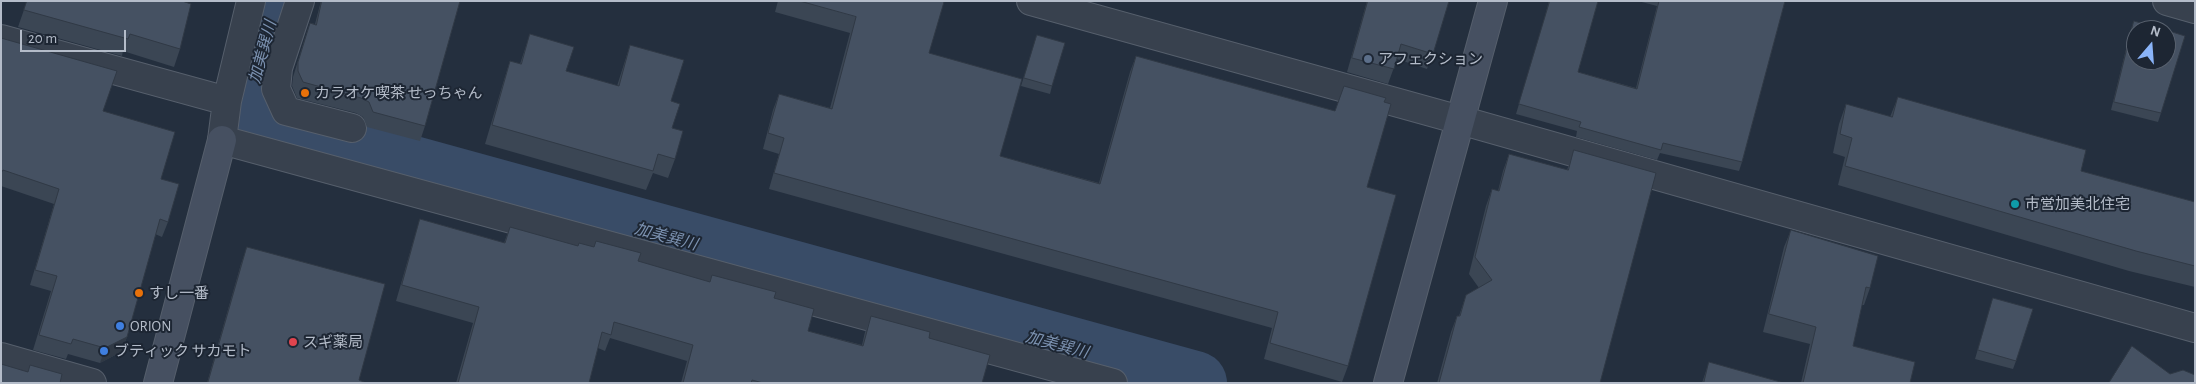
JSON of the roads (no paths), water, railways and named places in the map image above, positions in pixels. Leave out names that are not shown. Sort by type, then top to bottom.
[{"type":"street","points":[[251,1],[259,62],[276,89],[286,111],[352,128]]},
{"type":"street","points":[[1031,1],[2195,328]]},
{"type":"street","points":[[1388,383],[1493,1]]},
{"type":"street","points":[[2167,1],[2195,9]]},
{"type":"street","points":[[158,383],[222,140],[227,101],[259,62],[294,3]]},
{"type":"street","points":[[1,38],[227,101]]},
{"type":"street","points":[[222,140],[1113,383]]},
{"type":"street","points":[[1,357],[92,383]]},
{"type":"waterway","name":"加美巽川","points":[[277,1],[251,97],[268,128],[1195,383]]},
{"type":"place","name":"アフェクション","points":[[1368,59]]},
{"type":"place","name":"カラオケ喫茶 せっちゃん","points":[[305,93]]},
{"type":"place","name":"市営加美北住宅","points":[[2015,204]]},
{"type":"place","name":"すし一番","points":[[139,293]]},
{"type":"place","name":"ORION","points":[[120,326]]},
{"type":"place","name":"スギ薬局","points":[[293,342]]},
{"type":"place","name":"ブティック サカモト","points":[[104,351]]}]
